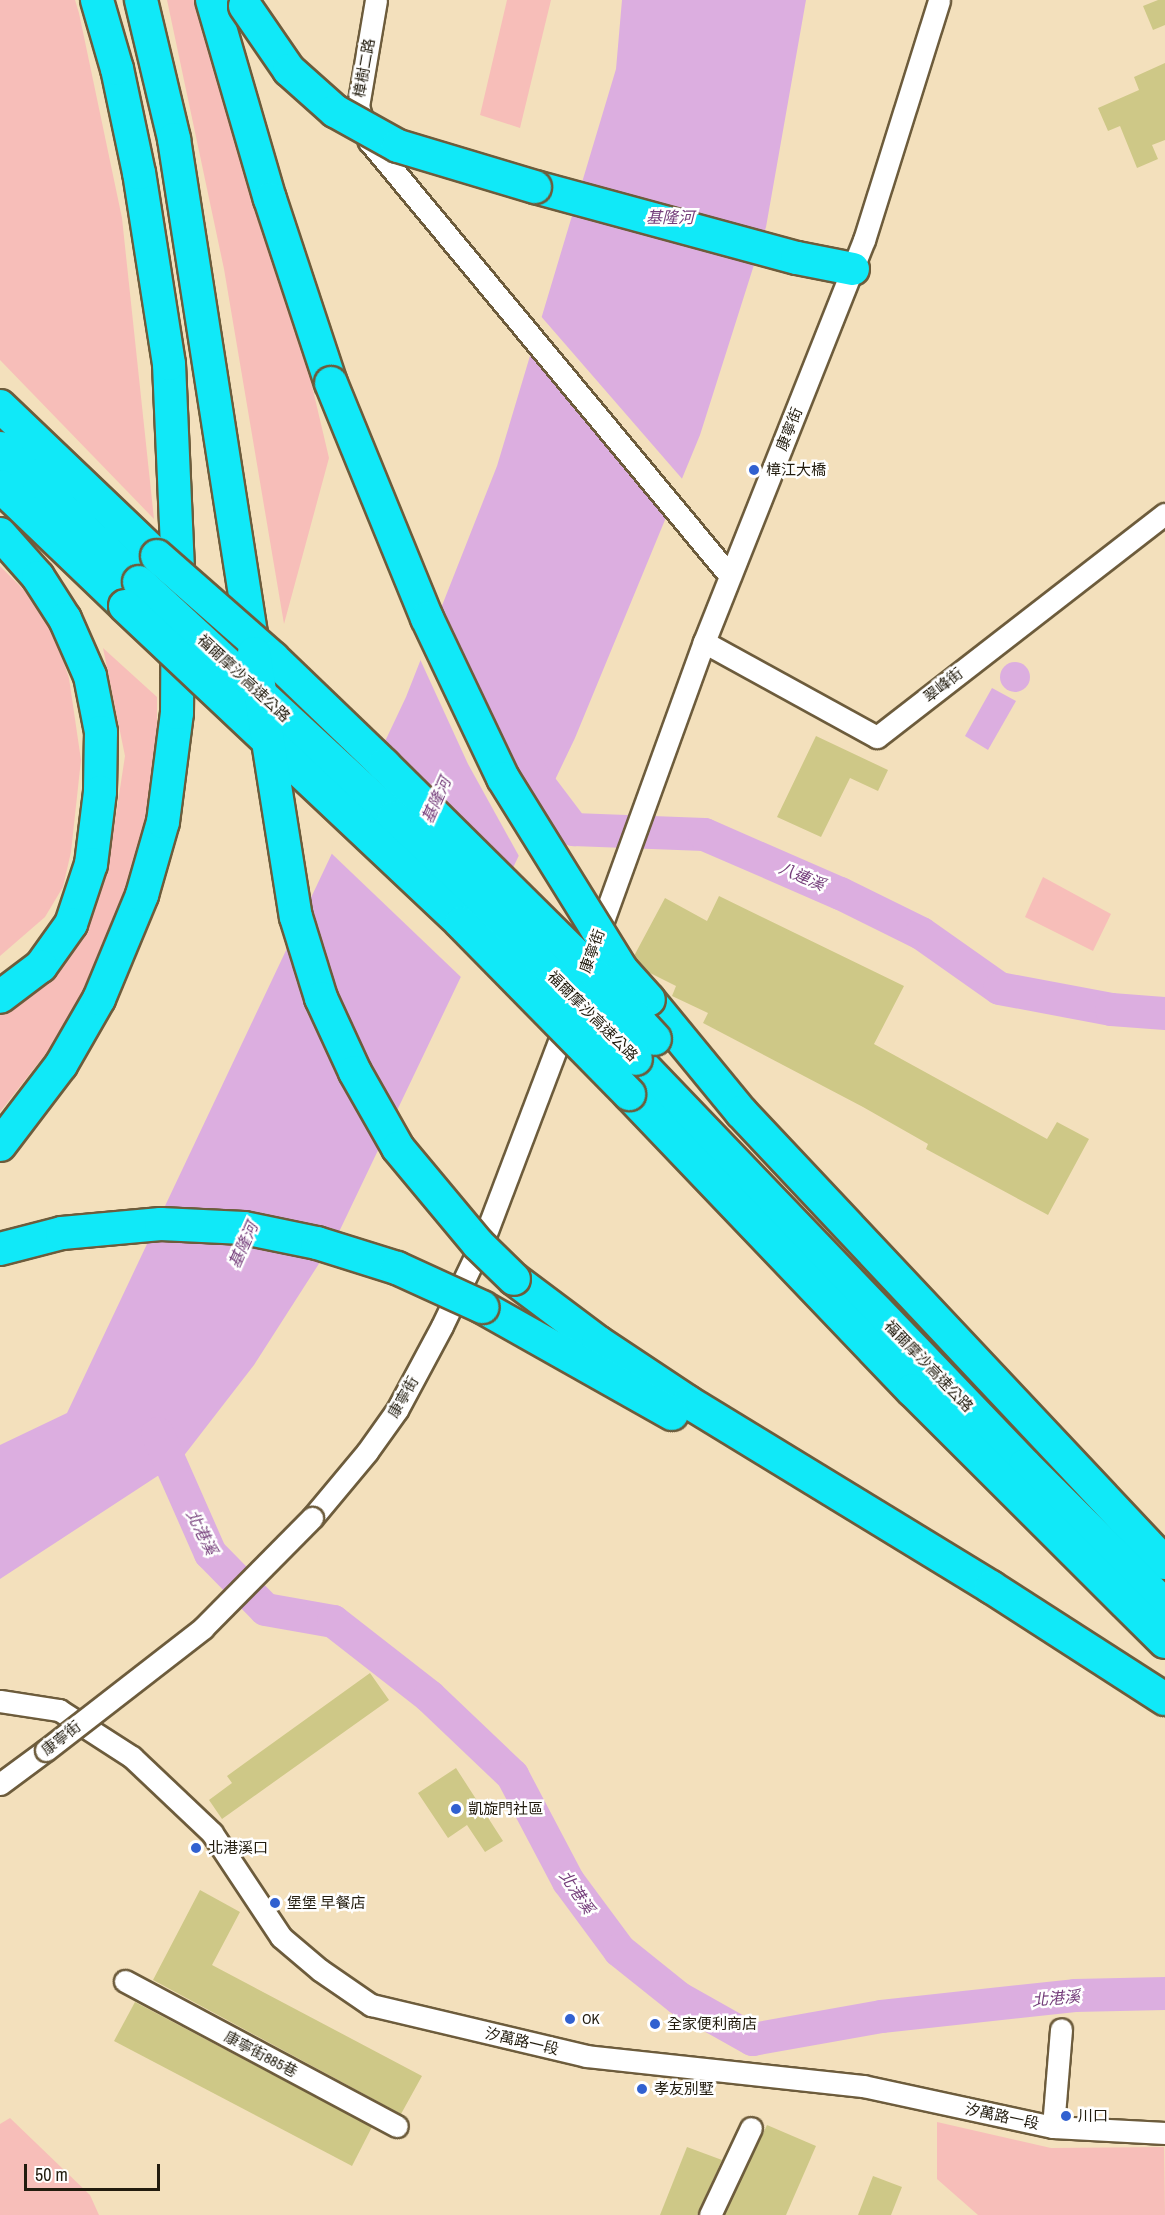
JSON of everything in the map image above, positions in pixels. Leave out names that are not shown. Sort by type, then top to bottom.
[{"type":"highway","points":[[0,1145],[61,1065],[83,1027],[142,895],[162,822],[177,713],[178,570],[169,364],[139,173],[117,69],[97,0]]},
{"type":"highway","points":[[141,0],[174,139],[296,917],[321,998],[355,1072],[398,1148],[478,1244],[514,1279],[598,1342],[822,1486],[1010,1599],[1165,1699]]},
{"type":"highway","points":[[212,0],[270,199],[331,383],[427,618],[503,778],[622,970],[650,999],[741,1112],[1165,1563]]},
{"type":"highway","points":[[244,3],[289,70],[335,111],[398,146],[474,171],[797,258],[853,269]]},
{"type":"highway","points":[[0,406],[157,556],[290,674],[598,977],[646,1049],[741,1112]]},
{"type":"highway","name":"福爾摩沙高速公路","points":[[0,448],[646,1049],[1025,1466],[1165,1605]]},
{"type":"highway","name":"福爾摩沙高速公路","points":[[0,486],[299,766],[629,1094],[912,1390],[1165,1642]]},
{"type":"highway","points":[[0,534],[38,577],[65,619],[90,676],[101,732],[100,792],[91,864],[71,924],[41,966],[0,998]]},
{"type":"highway","points":[[0,1249],[62,1233],[139,1226],[244,1228],[317,1243],[397,1268],[482,1307],[696,1428],[822,1486]]},
{"type":"street","name":"樟樹二路","points":[[376,0],[358,106],[369,141],[730,576]]},
{"type":"street","name":"康寧街","points":[[0,1784],[203,1628],[312,1518],[397,1410],[442,1326],[489,1224],[604,919],[704,642],[853,269],[939,0]]},
{"type":"street","name":"翠峰街","points":[[704,642],[876,737],[1165,514]]},
{"type":"street","name":"汐萬路一段","points":[[0,1701],[59,1710],[132,1757],[212,1833],[280,1937],[370,2005],[586,2056],[863,2086],[1053,2127],[1165,2133]]},
{"type":"street","name":"康寧街885巷","points":[[125,1981],[397,2126]]},
{"type":"street","points":[[1053,2127],[1061,2029]]},
{"type":"street","points":[[710,2215],[752,2128]]},
{"type":"shaded area","points":[[0,0],[75,0],[79,13],[122,218],[154,519],[0,360]]},
{"type":"shaded area","points":[[167,0],[198,0],[235,140],[300,335],[329,458],[284,624],[224,269]]},
{"type":"shaded area","points":[[507,0],[551,0],[520,128],[480,115]]},
{"type":"shaded area","points":[[0,566],[34,600],[58,645],[69,678],[81,760],[71,852],[63,887],[45,917],[0,956]]},
{"type":"shaded area","points":[[103,648],[157,697],[157,755],[150,806],[135,869],[103,954],[58,1038],[0,1112],[0,1013],[9,1009],[57,964],[95,906],[111,847],[125,756]]},
{"type":"shaded area","points":[[1043,877],[1111,914],[1093,951],[1025,917]]},
{"type":"shaded area","points":[[10,2118],[90,2195],[99,2215],[0,2215],[0,2124]]},
{"type":"shaded area","points":[[937,2122],[1051,2148],[1164,2147],[1165,2215],[978,2215],[937,2179]]},
{"type":"water","name":"基隆河","points":[[622,0],[806,0],[766,227],[700,435],[575,738],[338,1234],[254,1365],[179,1462],[0,1579],[0,1445],[67,1413],[406,697],[497,466],[616,69]]},
{"type":"water","points":[[1015,662],[1025,667],[1030,677],[1025,687],[1015,692],[1005,687],[1000,677],[1005,667]]},
{"type":"water","points":[[992,688],[1016,701],[988,750],[965,736]]},
{"type":"pier","points":[[539,314],[684,481],[670,515],[530,347]]},
{"type":"pier","points":[[437,609],[541,815],[520,858],[468,764],[419,657]]},
{"type":"pier","points":[[372,762],[504,894],[463,979],[330,852]]},
{"type":"building","points":[[1158,0],[1165,0],[1165,25],[1153,30],[1143,6]]},
{"type":"building","points":[[1165,63],[1165,140],[1152,145],[1158,159],[1137,168],[1120,126],[1108,131],[1098,108],[1139,90],[1134,77]]},
{"type":"building","points":[[816,736],[888,770],[878,791],[850,778],[821,837],[777,817]]},
{"type":"building","points":[[719,896],[904,986],[874,1044],[1047,1139],[1057,1122],[1089,1139],[1048,1215],[926,1149],[928,1144],[863,1107],[703,1023],[708,1013],[672,996],[676,986],[648,972],[634,956],[665,898],[707,921]]},
{"type":"building","points":[[370,1673],[389,1700],[222,1819],[209,1800],[232,1783],[227,1776]]},
{"type":"building","name":"凱旋門社區","points":[[456,1768],[503,1841],[485,1852],[467,1825],[448,1838],[418,1793]]},
{"type":"building","points":[[200,1890],[240,1912],[212,1965],[422,2076],[401,2114],[153,1980]]},
{"type":"building","points":[[135,2002],[372,2127],[352,2166],[114,2041]]},
{"type":"building","points":[[767,2125],[816,2146],[786,2215],[724,2215]]},
{"type":"building","points":[[687,2147],[722,2160],[697,2215],[660,2215]]},
{"type":"building","points":[[873,2176],[902,2187],[891,2215],[858,2215]]},
{"type":"waterway","name":"八連溪","points":[[520,759],[573,829],[704,834],[840,893],[921,933],[999,988],[1111,1009],[1165,1013]]},
{"type":"waterway","name":"北港溪","points":[[157,1433],[210,1553],[265,1609],[333,1621],[429,1696],[512,1775],[568,1881],[619,1950],[679,1998],[752,2039],[881,2016],[1074,1995],[1165,1993]]},
{"type":"place","name":"樟江大橋","points":[[754,470]]},
{"type":"place","name":"凱旋門社區","points":[[456,1809]]},
{"type":"place","name":"北港溪口","points":[[196,1848]]},
{"type":"place","name":"堡堡 早餐店","points":[[275,1903]]},
{"type":"place","name":"OK","points":[[570,2019]]},
{"type":"place","name":"全家便利商店","points":[[655,2024]]},
{"type":"place","name":"孝友別墅","points":[[642,2089]]},
{"type":"place","name":"川口","points":[[1066,2116]]}]
